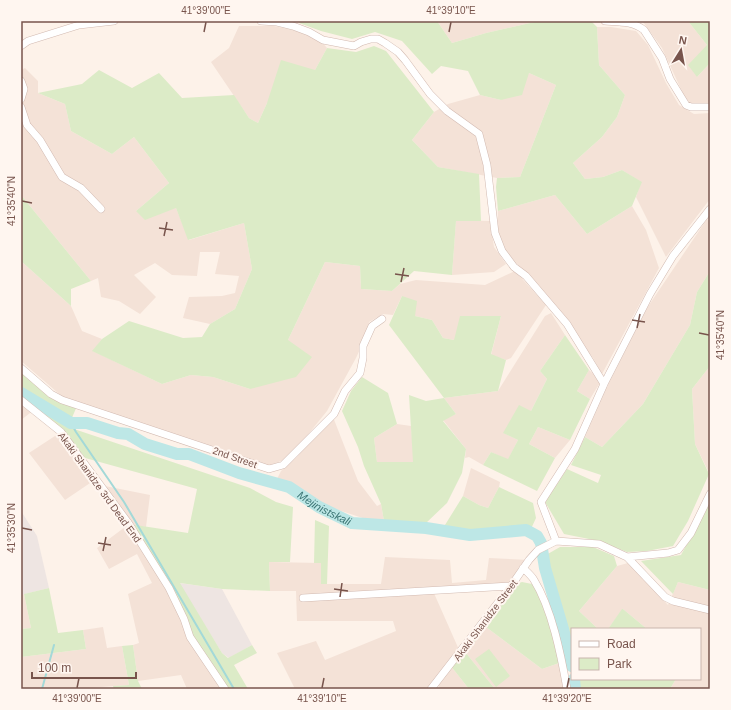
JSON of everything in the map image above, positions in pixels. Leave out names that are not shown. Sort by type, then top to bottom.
[{"type":"street","points":[[21,46],[28,41],[79,25],[114,21]]},
{"type":"street","points":[[261,21],[285,24],[308,32],[323,40],[354,46],[371,39],[378,39],[398,52],[430,94],[447,111],[479,134],[487,165],[495,233],[502,251],[514,267],[526,276],[567,324],[604,384]]},
{"type":"street","points":[[605,21],[626,22],[644,30],[662,58],[670,80],[686,105],[692,107],[710,107]]},
{"type":"street","points":[[21,81],[24,89],[21,99]]},
{"type":"street","points":[[21,107],[27,125],[40,140],[62,177],[81,188],[101,209]]},
{"type":"street","points":[[710,209],[673,256],[650,294],[604,384],[575,449],[541,502],[554,542],[599,544],[627,557],[665,597],[673,601],[710,610]]},
{"type":"street","name":"2nd Street","points":[[21,368],[51,394],[62,400],[270,469],[283,465],[334,414],[345,391],[360,372],[363,358],[363,346],[372,326],[382,319]]},
{"type":"street","name":"Akaki Shanidze 3rd Dead End","points":[[21,400],[61,432],[129,524],[169,588],[184,619],[190,637],[225,689]]},
{"type":"street","points":[[627,557],[668,553],[678,550],[691,534],[710,494]]},
{"type":"street","name":"Akaki Shanidze Street","points":[[433,686],[538,550],[554,542]]},
{"type":"street","points":[[523,568],[533,579],[548,612],[562,662],[567,689]]},
{"type":"street","points":[[302,598],[511,586]]},
{"type":"street","points":[[433,686],[441,689]]},
{"type":"shaded area","points":[[437,21],[539,21],[486,33],[452,43]]},
{"type":"shaded area","points":[[636,21],[688,21],[707,45],[697,77],[710,63],[710,104],[693,105],[685,98],[662,48],[643,22]]},
{"type":"shaded area","points":[[239,26],[274,26],[297,31],[320,40],[327,48],[315,70],[267,103],[258,123],[249,118],[211,62],[229,48]]},
{"type":"shaded area","points":[[597,27],[611,27],[636,31],[648,45],[666,83],[679,105],[694,114],[710,113],[710,199],[666,257],[636,197],[641,182],[622,170],[603,177],[585,179],[573,163],[602,137],[617,117],[625,95],[599,65]]},
{"type":"shaded area","points":[[25,68],[38,81],[38,93],[65,104],[71,131],[112,154],[134,137],[169,183],[136,211],[176,208],[189,240],[244,223],[252,269],[235,309],[210,324],[183,318],[189,297],[222,296],[235,293],[239,276],[215,274],[220,252],[200,252],[197,276],[172,275],[155,263],[134,275],[156,297],[140,314],[119,301],[101,297],[98,278],[91,281],[21,195],[21,70]]},
{"type":"shaded area","points":[[529,73],[556,85],[520,177],[497,178],[438,167],[412,140],[434,112],[448,104],[480,95],[501,100]]},
{"type":"shaded area","points":[[555,195],[587,234],[632,206],[646,230],[659,268],[602,374],[593,358],[554,305],[503,248],[497,233],[498,211]]},
{"type":"shaded area","points":[[707,219],[710,222],[710,271],[697,292],[690,325],[643,404],[602,447],[585,437],[607,387],[647,308]]},
{"type":"shaded area","points":[[456,220],[490,221],[494,247],[506,264],[494,272],[452,275]]},
{"type":"shaded area","points":[[21,261],[71,306],[82,331],[102,339],[93,351],[162,384],[191,375],[213,377],[250,389],[288,340],[325,262],[360,266],[361,289],[392,291],[400,284],[416,280],[485,285],[515,271],[546,305],[511,358],[506,360],[491,355],[501,316],[483,317],[454,340],[443,338],[432,320],[415,316],[402,296],[393,315],[383,314],[369,322],[366,336],[356,358],[327,411],[306,437],[284,460],[267,466],[65,399],[21,361]]},
{"type":"shaded area","points":[[551,313],[565,335],[540,371],[547,379],[531,411],[504,433],[518,440],[508,460],[491,452],[483,465],[469,457],[465,458],[466,449],[443,420],[456,414],[444,398],[498,391],[545,316]]},
{"type":"shaded area","points":[[710,366],[710,475],[695,444],[692,389]]},
{"type":"shaded area","points":[[589,370],[601,381],[590,399],[577,391]]},
{"type":"shaded area","points":[[21,400],[34,410],[21,420]]},
{"type":"shaded area","points":[[333,417],[358,481],[377,506],[381,504],[384,521],[369,520],[335,509],[277,479],[281,471],[297,457],[319,429]]},
{"type":"shaded area","points":[[397,424],[411,426],[414,462],[377,462],[374,438]]},
{"type":"shaded area","points":[[538,427],[570,440],[555,458],[529,444]]},
{"type":"shaded area","points":[[61,432],[96,479],[65,500],[29,453]]},
{"type":"shaded area","points":[[471,468],[500,482],[488,508],[463,496]]},
{"type":"shaded area","points":[[100,485],[150,495],[146,527],[130,525],[225,689],[187,689],[181,675],[138,681],[133,645],[139,643],[128,594],[152,583],[137,554],[109,569],[97,548],[129,524]]},
{"type":"shaded area","points":[[21,511],[37,536],[49,588],[21,595]]},
{"type":"shaded area","points":[[385,557],[450,560],[452,583],[486,580],[489,558],[529,560],[511,586],[433,591],[460,652],[450,665],[469,689],[441,689],[436,683],[431,689],[295,689],[277,653],[316,641],[325,660],[396,631],[393,621],[297,621],[296,591],[270,591],[269,562],[321,563],[322,584],[381,584]]},
{"type":"shaded area","points":[[628,563],[668,605],[678,582],[710,590],[710,689],[670,689],[675,680],[701,680],[701,628],[646,628],[623,609],[609,628],[597,628],[579,611],[617,566]]},
{"type":"shaded area","points":[[179,583],[222,589],[252,645],[229,658],[222,653]]},
{"type":"shaded area","points":[[24,594],[31,628],[21,629],[21,595]]},
{"type":"shaded area","points":[[103,627],[107,648],[122,646],[129,685],[74,689],[21,689],[21,657],[86,649],[83,630]]},
{"type":"shaded area","points":[[486,627],[542,669],[562,662],[567,689],[495,689],[466,653]]},
{"type":"green space","points":[[300,21],[437,21],[452,43],[486,33],[539,21],[591,21],[597,27],[599,65],[625,95],[617,117],[602,137],[573,163],[585,179],[603,177],[622,170],[642,182],[632,206],[587,234],[555,195],[498,211],[496,187],[497,178],[520,177],[556,85],[529,73],[522,95],[501,100],[480,95],[468,71],[441,66],[432,74],[402,41],[375,32],[352,39],[321,31],[299,23]]},
{"type":"green space","points":[[688,21],[710,21],[710,63],[697,77],[688,65],[707,45]]},
{"type":"green space","points":[[374,46],[386,51],[434,112],[412,140],[438,167],[479,174],[481,221],[456,221],[452,275],[414,271],[392,291],[361,289],[360,266],[325,262],[288,340],[312,357],[296,377],[250,389],[213,377],[191,375],[162,384],[92,351],[102,339],[129,321],[183,338],[202,337],[210,324],[235,309],[252,269],[244,223],[188,240],[176,208],[145,220],[136,211],[169,183],[134,137],[112,154],[71,131],[65,104],[38,93],[82,84],[99,70],[132,88],[159,73],[182,98],[234,95],[249,118],[258,123],[267,103],[281,60],[315,70],[327,48],[356,52]]},
{"type":"green space","points":[[21,195],[91,281],[71,289],[71,306],[21,261]]},
{"type":"green space","points":[[710,271],[710,366],[692,389],[695,444],[709,474],[688,521],[673,546],[647,551],[627,552],[599,541],[564,534],[545,502],[567,469],[598,483],[601,475],[571,465],[585,437],[602,447],[643,404],[690,325],[697,292]]},
{"type":"green space","points":[[402,296],[417,301],[415,316],[432,320],[443,338],[454,340],[460,316],[501,316],[491,354],[506,360],[498,391],[444,398],[389,325]]},
{"type":"green space","points":[[565,335],[589,370],[577,391],[590,399],[570,440],[538,427],[529,444],[555,458],[537,491],[483,465],[491,452],[508,459],[518,440],[503,433],[519,405],[531,411],[547,379],[540,371]]},
{"type":"green space","points":[[21,368],[51,394],[77,406],[68,427],[250,488],[276,502],[293,507],[290,562],[269,562],[270,591],[222,589],[180,583],[222,653],[228,658],[252,645],[257,653],[234,665],[248,689],[225,689],[190,637],[184,619],[129,524],[188,533],[197,489],[78,456],[61,432],[21,400]]},
{"type":"green space","points":[[362,377],[388,393],[397,424],[374,438],[377,462],[413,462],[409,395],[426,401],[444,398],[456,414],[443,421],[466,449],[462,473],[447,503],[426,523],[384,521],[381,504],[342,411],[351,391]]},
{"type":"green space","points":[[499,487],[533,503],[536,518],[530,531],[511,530],[475,533],[445,525],[463,496],[488,508]]},
{"type":"green space","points":[[710,502],[710,590],[678,582],[673,594],[641,561],[681,555]]},
{"type":"green space","points":[[315,520],[329,526],[327,584],[321,584],[321,563],[314,563]]},
{"type":"green space","points":[[560,547],[593,547],[614,556],[617,566],[579,611],[597,628],[571,628],[571,656],[546,555]]},
{"type":"green space","points":[[522,582],[532,584],[540,591],[562,662],[542,669],[486,627],[466,653],[495,689],[469,689],[450,665],[511,586]]},
{"type":"green space","points":[[49,588],[58,633],[83,630],[86,649],[21,657],[21,629],[31,628],[24,594]]},
{"type":"green space","points":[[623,609],[646,628],[609,628]]},
{"type":"green space","points":[[133,645],[138,681],[142,689],[114,689],[113,686],[129,685],[122,646]]},
{"type":"green space","points":[[489,649],[510,676],[496,687],[475,659]]},
{"type":"green space","points":[[577,680],[675,680],[670,689],[580,689]]},
{"type":"waterway","name":"Mejinistskali","points":[[21,393],[71,423],[87,423],[118,433],[128,434],[145,444],[177,454],[189,454],[239,473],[289,487],[319,507],[352,523],[426,528],[470,535],[526,530],[537,536],[541,543],[545,568],[571,662]]},
{"type":"waterway","points":[[71,423],[124,502],[234,689]]},
{"type":"waterway","points":[[42,689],[54,645]]},
{"type":"waterway","name":"Mejinistskali","points":[[574,680],[575,689]]}]
